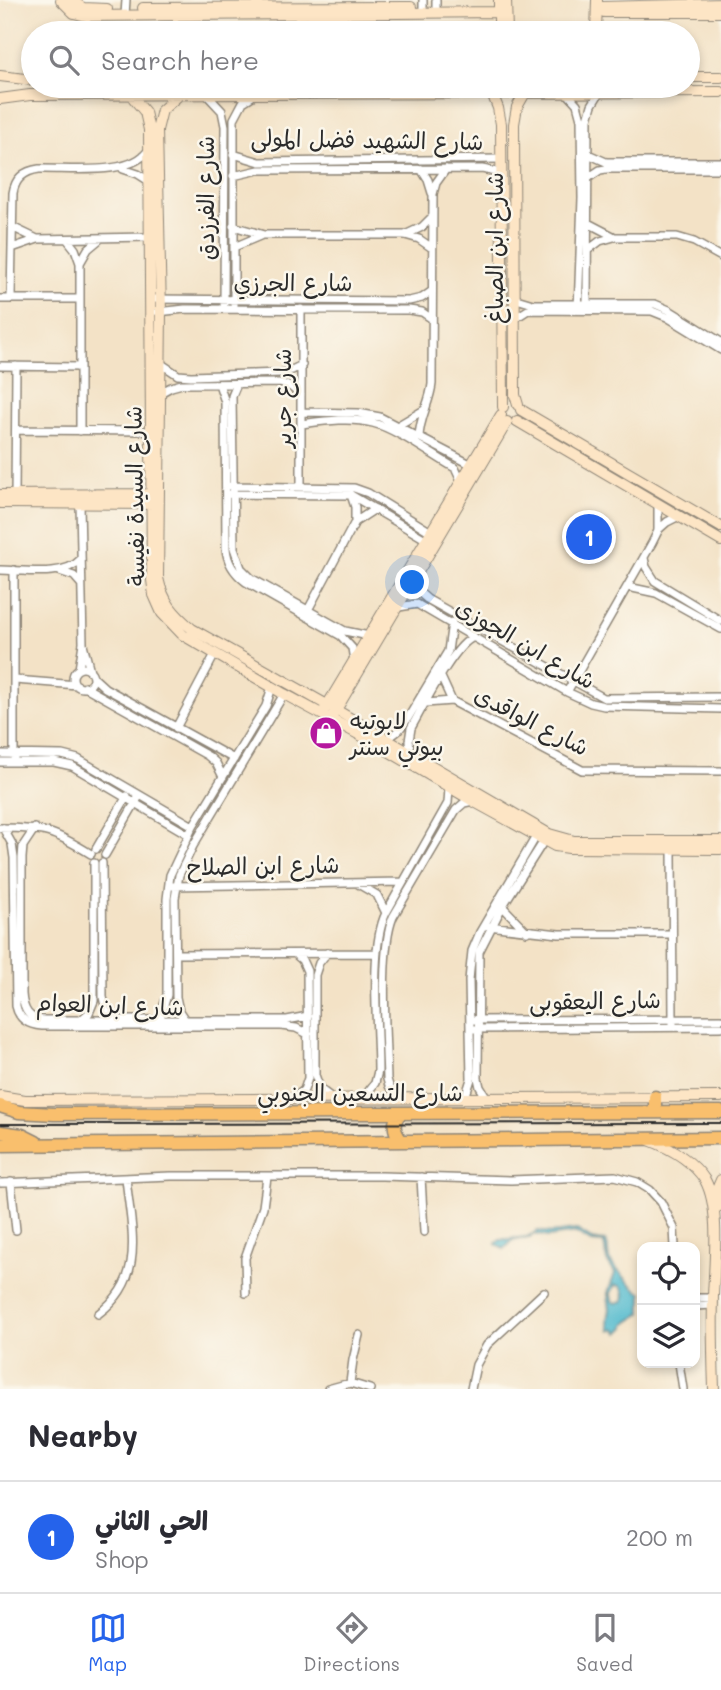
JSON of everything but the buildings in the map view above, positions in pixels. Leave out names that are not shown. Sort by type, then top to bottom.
[{"type":"highway","points":[[655,1097],[655,1112]]},
{"type":"highway","name":"شارع التسعين الجنوبي","points":[[0,1106],[30,1114],[721,1112]]},
{"type":"highway","points":[[400,1113],[395,1123],[400,1139]]},
{"type":"highway","points":[[0,1118],[30,1114]]},
{"type":"highway","points":[[0,1132],[22,1135],[38,1143]]},
{"type":"highway","name":"شارع التسعين الجنوبي","points":[[0,1145],[400,1139],[721,1138]]},
{"type":"street","points":[[61,0],[74,13],[86,16],[126,8]]},
{"type":"street","points":[[72,0],[88,9],[501,5]]},
{"type":"street","points":[[601,5],[668,2],[721,4]]},
{"type":"street","points":[[601,5],[721,12]]},
{"type":"street","points":[[0,76],[21,79]]},
{"type":"street","points":[[700,78],[721,78]]},
{"type":"street","points":[[700,92],[721,92]]},
{"type":"street","points":[[1,99],[21,96]]},
{"type":"street","name":"شارع السيدة نفيسة","points":[[133,98],[145,112],[153,130],[155,313],[151,431],[159,578],[161,592],[172,611],[192,629],[449,788],[542,835],[574,841],[721,841]]},
{"type":"street","name":"شارع السيدة نفيسة","points":[[155,300],[149,237],[149,149],[153,130],[162,110],[175,98]]},
{"type":"street","name":"شارع الفرزدق","points":[[210,98],[218,105],[224,118],[223,305]]},
{"type":"street","name":"شارع الفرزدق","points":[[234,305],[235,113],[249,98]]},
{"type":"street","name":"شارع ابن الصباغ","points":[[494,98],[499,112],[501,159],[507,416]]},
{"type":"street","name":"شارع ابن الصباغ","points":[[519,407],[515,395],[513,298],[516,113],[523,98]]},
{"type":"street","points":[[571,98],[579,108],[588,222],[583,307]]},
{"type":"street","points":[[583,307],[588,118],[596,98]]},
{"type":"street","points":[[579,108],[584,105],[591,107]]},
{"type":"street","points":[[499,112],[508,108],[516,113]]},
{"type":"street","points":[[12,299],[14,188],[23,174],[39,169],[129,165],[138,162],[149,149]]},
{"type":"street","name":"شارع الشهيد فضل المولى","points":[[233,154],[260,162],[482,169],[501,173]]},
{"type":"street","points":[[588,154],[606,162],[721,162]]},
{"type":"street","name":"شارع الشهيد فضل المولى","points":[[233,176],[253,170],[501,159]]},
{"type":"street","points":[[112,167],[129,170],[149,181]]},
{"type":"street","points":[[421,169],[433,194]]},
{"type":"street","points":[[419,438],[420,421],[432,384],[433,194],[436,183],[446,169]]},
{"type":"street","points":[[588,178],[607,169],[721,169]]},
{"type":"street","points":[[225,189],[233,189]]},
{"type":"street","points":[[405,235],[422,227],[433,216]]},
{"type":"street","points":[[588,222],[614,237]]},
{"type":"street","points":[[233,226],[264,235],[405,235],[419,239],[432,248]]},
{"type":"street","points":[[12,227],[38,239]]},
{"type":"street","points":[[234,247],[264,235]]},
{"type":"street","points":[[12,248],[38,239],[149,237]]},
{"type":"street","points":[[588,250],[600,241],[614,237],[685,238],[721,257]]},
{"type":"street","points":[[80,263],[92,244],[102,238]]},
{"type":"street","points":[[67,239],[75,249],[80,263],[80,430]]},
{"type":"street","name":"شارع الجرزي","points":[[155,300],[223,305],[409,301],[422,299],[432,291]]},
{"type":"street","points":[[513,298],[533,304],[652,311],[716,342],[721,350]]},
{"type":"street","points":[[0,299],[80,299]]},
{"type":"street","name":"شارع الجرزي","points":[[155,313],[223,305]]},
{"type":"street","name":"شارع الجرزي","points":[[234,305],[409,310],[422,312],[432,320]]},
{"type":"street","points":[[513,320],[528,310],[583,307]]},
{"type":"street","name":"شارع جرير","points":[[301,309],[301,486]]},
{"type":"street","name":"شارع السيدة نفيسة","points":[[155,313],[160,393],[152,580],[157,602],[177,631],[284,694],[329,712],[411,754],[542,835],[555,846],[721,849]]},
{"type":"street","points":[[160,363],[178,374],[191,376],[281,373],[302,365]]},
{"type":"street","points":[[0,366],[80,367]]},
{"type":"street","points":[[15,499],[16,366]]},
{"type":"street","points":[[160,393],[177,385],[280,383],[301,395]]},
{"type":"street","points":[[219,384],[225,402],[235,554],[241,568],[251,578],[308,610],[343,634],[352,648],[354,662]]},
{"type":"street","points":[[237,384],[232,397],[226,554],[234,572],[246,582],[343,634],[369,636]]},
{"type":"street","points":[[329,712],[399,607],[507,416],[512,402],[721,527]]},
{"type":"street","points":[[507,416],[520,418],[519,407]]},
{"type":"street","points":[[397,426],[425,409]]},
{"type":"street","points":[[301,412],[366,414],[387,420],[472,465]]},
{"type":"street","points":[[329,712],[354,662],[429,536],[472,465],[507,416]]},
{"type":"street","points":[[507,416],[721,541]]},
{"type":"street","points":[[301,424],[330,421],[378,424],[455,468],[461,477],[461,483]]},
{"type":"street","points":[[16,430],[151,431]]},
{"type":"street","points":[[229,490],[346,486],[373,496],[429,536]]},
{"type":"street","points":[[229,490],[351,495],[429,536]]},
{"type":"street","points":[[0,495],[15,499],[80,503],[155,499]]},
{"type":"street","points":[[351,495],[355,507],[355,522]]},
{"type":"street","points":[[308,610],[355,522],[372,507],[373,496]]},
{"type":"street","points":[[0,503],[15,499],[155,499]]},
{"type":"street","points":[[80,503],[82,643],[74,678],[81,686],[208,755],[223,777]]},
{"type":"street","points":[[658,505],[658,531]]},
{"type":"street","points":[[567,692],[658,531],[679,516]]},
{"type":"street","points":[[644,558],[655,582],[721,621]]},
{"type":"street","points":[[0,570],[55,570],[74,565],[81,559]]},
{"type":"street","points":[[14,570],[15,757]]},
{"type":"street","points":[[55,570],[74,576],[82,585]]},
{"type":"street","name":"شارع ابن الجوزى","points":[[414,581],[419,592],[427,599],[596,694],[610,699],[721,697]]},
{"type":"street","points":[[628,587],[656,593],[721,629]]},
{"type":"street","name":"شارع ابن الجوزى","points":[[399,607],[416,604],[452,622],[567,692],[604,706],[721,709]]},
{"type":"street","points":[[386,740],[411,720],[426,703],[441,677],[451,653],[452,622]]},
{"type":"street","points":[[411,754],[411,720],[451,653],[474,637]]},
{"type":"street","points":[[15,680],[81,686],[91,684],[92,674],[82,643]]},
{"type":"street","points":[[176,728],[215,654]]},
{"type":"street","points":[[53,683],[85,668],[105,688],[234,759]]},
{"type":"street","name":"شارع الواقدى","points":[[441,677],[452,701]]},
{"type":"street","points":[[159,1023],[167,995],[173,867],[193,826],[266,706],[272,687]]},
{"type":"street","points":[[185,1020],[176,1001],[172,886],[284,694]]},
{"type":"street","name":"شارع الواقدى","points":[[426,703],[452,701],[582,770],[719,771]]},
{"type":"street","points":[[0,754],[72,766],[126,798],[138,798],[193,826]]},
{"type":"street","points":[[0,762],[15,757],[71,757],[131,789],[138,798],[189,835]]},
{"type":"street","points":[[719,771],[721,764]]},
{"type":"street","points":[[363,1098],[375,1083],[378,1071],[378,934],[386,913],[448,803],[449,788]]},
{"type":"street","points":[[93,852],[131,789]]},
{"type":"street","points":[[115,1020],[106,1010],[103,997],[101,860],[138,798]]},
{"type":"street","points":[[400,1098],[389,1086],[387,1079],[388,930],[456,810],[464,803],[472,801]]},
{"type":"street","points":[[1,828],[35,828],[59,834],[93,852],[101,860]]},
{"type":"street","name":"شارع ابن العوام","points":[[1,828],[13,850],[22,999],[29,1015],[38,1020],[281,1026],[296,1028],[308,1034]]},
{"type":"street","name":"شارع ابن العوام","points":[[35,828],[22,850],[16,1006],[27,1023],[42,1026],[185,1020],[287,1020],[307,1016]]},
{"type":"street","points":[[465,1098],[471,1079],[475,952],[542,835]]},
{"type":"street","points":[[672,849],[673,1023]]},
{"type":"street","points":[[81,1020],[89,1013],[94,1001],[102,850],[93,852]]},
{"type":"street","name":"شارع ابن الصلاح","points":[[172,886],[403,882]]},
{"type":"street","name":"شارع ابن الصلاح","points":[[357,884],[377,895],[386,913]]},
{"type":"street","points":[[500,905],[527,932]]},
{"type":"street","points":[[488,926],[527,932],[672,934]]},
{"type":"street","points":[[294,1098],[304,1090],[308,1078],[307,971],[295,953]]},
{"type":"street","points":[[327,953],[319,963],[315,975],[315,1075],[320,1089],[332,1098]]},
{"type":"street","points":[[176,954],[377,953]]},
{"type":"street","name":"شارع اليعقوبى","points":[[474,1024],[673,1023],[721,1019]]},
{"type":"street","name":"شارع اليعقوبى","points":[[673,1023],[721,1027]]},
{"type":"street","points":[[474,1024],[478,1083],[487,1098]]},
{"type":"street","points":[[0,1096],[24,1100],[721,1097]]},
{"type":"street","points":[[645,1138],[673,1151],[698,1171],[709,1187],[714,1221],[713,1389]]},
{"type":"street","points":[[0,1183],[126,1178],[421,1177],[511,1180],[595,1176],[628,1179],[650,1189],[661,1202],[674,1228],[675,1242]]},
{"type":"street","points":[[246,1293],[245,1258],[263,1207],[267,1177]]},
{"type":"street","points":[[421,1177],[424,1232]]},
{"type":"street","points":[[97,1314],[111,1304],[123,1288],[132,1262],[126,1178]]},
{"type":"street","points":[[714,1221],[721,1180]]},
{"type":"street","points":[[10,1182],[16,1230]]},
{"type":"street","points":[[471,1389],[476,1365],[487,1345],[544,1292]]},
{"type":"street","points":[[700,1299],[713,1301]]},
{"type":"street","points":[[699,1305],[713,1301]]},
{"type":"street","points":[[350,1383],[359,1335]]},
{"type":"street","points":[[680,1368],[683,1389]]},
{"type":"street","points":[[328,1389],[350,1383],[370,1389]]},
{"type":"water","points":[[577,1230],[593,1240],[606,1241],[611,1262],[637,1289],[637,1316],[625,1324],[619,1333],[614,1329],[610,1331],[608,1295],[611,1295],[612,1301],[616,1303],[623,1301],[624,1292],[620,1286],[615,1285],[611,1293],[608,1293],[615,1273],[607,1261],[604,1243],[591,1242],[576,1233],[548,1237],[535,1234],[528,1238],[513,1240],[504,1249],[496,1244],[499,1240],[527,1237],[538,1231],[553,1233]]},
{"type":"railway","points":[[0,1124],[721,1123]]},
{"type":"place","name":"الحي الثاني","points":[[589,537]]},
{"type":"place","name":"لابوتيه بيوتي سنتر","points":[[326,733]]}]
